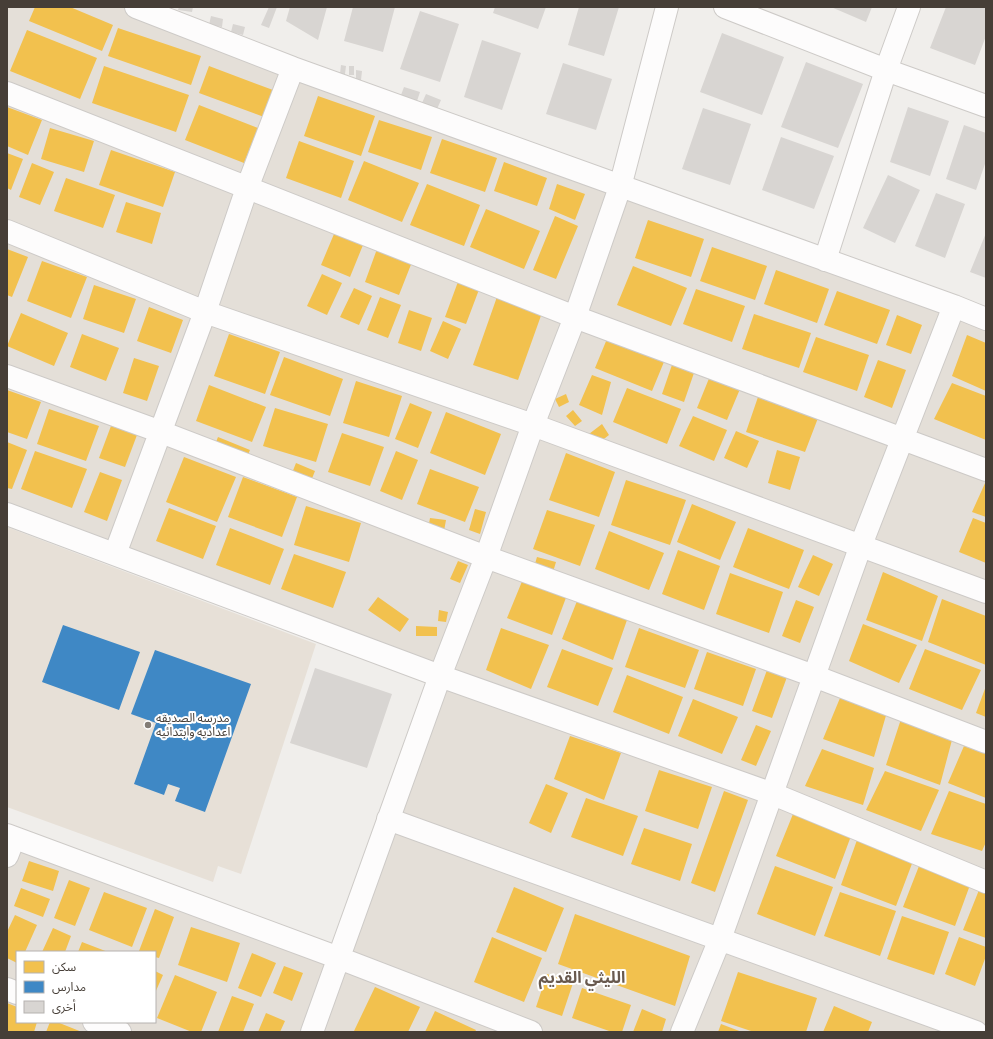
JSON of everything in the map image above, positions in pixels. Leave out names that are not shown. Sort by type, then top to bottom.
[{"type":"street","points":[[136,7],[293,68],[954,306],[986,319]]},
{"type":"street","points":[[312,1032],[440,676],[486,557],[533,425],[575,317],[620,187],[667,7]]},
{"type":"street","points":[[725,7],[886,70],[986,106]]},
{"type":"street","points":[[825,260],[886,70],[909,7]]},
{"type":"street","points":[[115,554],[205,312],[248,188],[293,68]]},
{"type":"street","points":[[7,93],[575,317],[904,438],[986,470]]},
{"type":"street","points":[[7,231],[205,312],[533,425],[986,592]]},
{"type":"street","points":[[682,1032],[720,938],[861,546],[954,306]]},
{"type":"street","points":[[7,376],[161,432],[486,557],[814,676],[986,742]]},
{"type":"street","points":[[7,514],[440,676],[773,794],[986,882]]},
{"type":"street","points":[[388,819],[976,1032]]},
{"type":"street","points":[[9,843],[339,958],[531,1032]]},
{"type":"street","points":[[97,1023],[120,1032]]},
{"type":"shaded area","points":[[7,7],[140,7],[986,326],[986,1032],[7,1032],[7,829],[339,956],[440,677],[7,515]]},
{"type":"shaded area","name":"مدرسه الصديقه اعداديه وابتدائيه","points":[[7,527],[316,644],[241,874],[218,866],[213,882],[7,807]]},
{"type":"building: سكن","points":[[35,7],[70,7],[113,25],[102,51],[29,21]]},
{"type":"building: سكن","points":[[118,28],[201,56],[191,85],[108,56]]},
{"type":"building: سكن","points":[[27,30],[97,58],[80,99],[10,71]]},
{"type":"building: سكن","points":[[104,66],[189,95],[176,132],[92,103]]},
{"type":"building: سكن","points":[[209,66],[273,90],[264,117],[199,93]]},
{"type":"building: سكن","points":[[318,96],[375,116],[361,156],[304,136]]},
{"type":"building: سكن","points":[[199,105],[258,128],[244,163],[185,140]]},
{"type":"building: سكن","points":[[7,107],[42,120],[28,155],[7,146]]},
{"type":"building: سكن","points":[[379,120],[432,137],[421,170],[368,152]]},
{"type":"building: سكن","points":[[50,128],[94,141],[84,172],[41,159]]},
{"type":"building: سكن","points":[[442,139],[497,158],[485,192],[430,173]]},
{"type":"building: سكن","points":[[299,141],[354,161],[341,198],[286,178]]},
{"type":"building: سكن","points":[[111,150],[175,172],[163,207],[99,185]]},
{"type":"building: سكن","points":[[7,153],[23,159],[11,190],[7,188]]},
{"type":"building: سكن","points":[[364,161],[419,183],[402,222],[348,200]]},
{"type":"building: سكن","points":[[504,162],[547,178],[537,206],[494,191]]},
{"type":"building: سكن","points":[[32,163],[54,172],[40,205],[19,197]]},
{"type":"building: سكن","points":[[66,178],[115,195],[103,228],[54,211]]},
{"type":"building: سكن","points":[[427,184],[480,205],[464,246],[410,225]]},
{"type":"building: سكن","points":[[557,184],[585,194],[575,220],[549,209]]},
{"type":"building: سكن","points":[[126,202],[161,213],[152,244],[116,232]]},
{"type":"building: سكن","points":[[486,209],[540,231],[524,269],[470,247]]},
{"type":"building: سكن","points":[[555,216],[578,226],[556,279],[533,270]]},
{"type":"building: سكن","points":[[648,220],[704,239],[691,277],[635,258]]},
{"type":"building: سكن","points":[[334,234],[363,245],[350,277],[321,265]]},
{"type":"building: سكن","points":[[712,247],[767,266],[755,300],[700,281]]},
{"type":"building: سكن","points":[[7,249],[28,257],[12,297],[7,295]]},
{"type":"building: سكن","points":[[377,249],[412,262],[399,295],[365,282]]},
{"type":"building: سكن","points":[[42,261],[87,277],[71,318],[27,301]]},
{"type":"building: سكن","points":[[633,266],[687,288],[671,326],[617,305]]},
{"type":"building: سكن","points":[[776,270],[829,289],[817,323],[764,304]]},
{"type":"building: سكن","points":[[322,274],[342,283],[327,315],[307,306]]},
{"type":"building: سكن","points":[[459,279],[480,287],[466,324],[445,317]]},
{"type":"building: سكن","points":[[94,285],[136,299],[124,333],[83,319]]},
{"type":"building: سكن","points":[[354,288],[372,296],[359,325],[340,317]]},
{"type":"building: سكن","points":[[696,289],[745,306],[732,342],[683,324]]},
{"type":"building: سكن","points":[[837,291],[890,310],[877,344],[824,325]]},
{"type":"building: سكن","points":[[498,294],[543,310],[518,380],[473,365]]},
{"type":"building: سكن","points":[[380,297],[401,305],[388,338],[367,330]]},
{"type":"building: سكن","points":[[149,307],[183,320],[171,353],[137,341]]},
{"type":"building: سكن","points":[[409,310],[432,318],[421,351],[398,343]]},
{"type":"building: سكن","points":[[21,313],[68,333],[54,366],[7,346]]},
{"type":"building: سكن","points":[[754,314],[811,333],[799,368],[742,349]]},
{"type":"building: سكن","points":[[897,315],[922,325],[911,354],[886,345]]},
{"type":"building: سكن","points":[[443,321],[461,329],[448,359],[430,351]]},
{"type":"building: سكن","points":[[82,334],[119,348],[106,381],[70,367]]},
{"type":"building: سكن","points":[[229,334],[280,352],[265,394],[214,376]]},
{"type":"building: سكن","points":[[609,334],[666,357],[652,391],[595,368]]},
{"type":"building: سكن","points":[[967,335],[986,343],[986,391],[952,376]]},
{"type":"building: سكن","points":[[816,337],[869,355],[857,391],[803,372]]},
{"type":"building: سكن","points":[[284,357],[343,379],[330,416],[270,395]]},
{"type":"building: سكن","points":[[134,358],[159,366],[147,401],[123,393]]},
{"type":"building: سكن","points":[[878,360],[906,370],[892,408],[864,397]]},
{"type":"building: سكن","points":[[673,362],[695,370],[684,402],[662,394]]},
{"type":"building: سكن","points":[[592,375],[611,382],[602,415],[579,405]]},
{"type":"building: سكن","points":[[710,376],[740,389],[727,420],[697,408]]},
{"type":"building: سكن","points":[[356,381],[402,396],[389,437],[343,423]]},
{"type":"building: سكن","points":[[952,383],[986,396],[986,440],[934,419]]},
{"type":"building: سكن","points":[[209,385],[266,407],[252,442],[196,421]]},
{"type":"building: سكن","points":[[627,388],[681,409],[667,444],[613,422]]},
{"type":"building: سكن","points":[[7,390],[41,402],[27,439],[7,432]]},
{"type":"building: سكن","points":[[566,394],[569,402],[559,407],[555,399]]},
{"type":"building: سكن","points":[[758,397],[818,418],[805,452],[746,432]]},
{"type":"building: سكن","points":[[410,403],[432,412],[418,448],[395,439]]},
{"type":"building: سكن","points":[[275,408],[328,424],[316,462],[263,446]]},
{"type":"building: سكن","points":[[49,409],[99,426],[86,461],[37,444]]},
{"type":"building: سكن","points":[[573,410],[582,421],[575,426],[566,416]]},
{"type":"building: سكن","points":[[446,412],[501,434],[485,475],[430,453]]},
{"type":"building: سكن","points":[[693,416],[727,430],[714,461],[679,446]]},
{"type":"building: سكن","points":[[602,424],[609,435],[596,445],[589,434]]},
{"type":"building: سكن","points":[[111,426],[137,435],[125,467],[99,458]]},
{"type":"building: سكن","points":[[736,431],[759,441],[747,468],[724,458]]},
{"type":"building: سكن","points":[[342,433],[384,447],[370,486],[328,472]]},
{"type":"building: سكن","points":[[218,437],[250,450],[246,459],[214,447]]},
{"type":"building: سكن","points":[[7,442],[27,450],[12,489],[7,488]]},
{"type":"building: سكن","points":[[777,450],[800,457],[790,490],[768,483]]},
{"type":"building: سكن","points":[[35,451],[87,469],[72,508],[21,489]]},
{"type":"building: سكن","points":[[396,451],[418,460],[402,500],[380,491]]},
{"type":"building: سكن","points":[[566,453],[615,472],[599,517],[549,500]]},
{"type":"building: سكن","points":[[184,457],[236,477],[217,522],[166,502]]},
{"type":"building: سكن","points":[[296,463],[315,471],[311,481],[292,473]]},
{"type":"building: سكن","points":[[430,469],[479,487],[465,522],[417,504]]},
{"type":"building: سكن","points":[[100,472],[122,480],[107,521],[84,512]]},
{"type":"building: سكن","points":[[243,477],[297,497],[282,537],[228,517]]},
{"type":"building: سكن","points":[[626,480],[686,500],[670,545],[611,525]]},
{"type":"building: سكن","points":[[986,481],[986,517],[972,512]]},
{"type":"building: سكن","points":[[692,504],[736,522],[720,560],[677,542]]},
{"type":"building: سكن","points":[[306,506],[361,523],[349,562],[294,545]]},
{"type":"building: سكن","points":[[169,508],[216,526],[203,559],[156,541]]},
{"type":"building: سكن","points":[[475,509],[486,512],[480,534],[469,530]]},
{"type":"building: سكن","points":[[547,510],[595,525],[580,566],[533,549]]},
{"type":"building: سكن","points":[[430,518],[446,520],[444,531],[428,529]]},
{"type":"building: سكن","points":[[973,518],[986,523],[986,563],[959,552]]},
{"type":"building: سكن","points":[[230,528],[284,549],[270,585],[216,565]]},
{"type":"building: سكن","points":[[748,528],[804,550],[789,589],[733,567]]},
{"type":"building: سكن","points":[[609,531],[664,553],[649,590],[595,569]]},
{"type":"building: سكن","points":[[678,550],[720,566],[704,610],[662,594]]},
{"type":"building: سكن","points":[[294,554],[346,572],[333,608],[281,589]]},
{"type":"building: سكن","points":[[813,555],[833,564],[819,596],[798,587]]},
{"type":"building: سكن","points":[[537,557],[556,562],[553,572],[534,567]]},
{"type":"building: سكن","points":[[458,561],[468,565],[460,583],[450,579]]},
{"type":"building: سكن","points":[[883,572],[938,596],[922,641],[866,620]]},
{"type":"building: سكن","points":[[730,573],[783,592],[769,633],[716,614]]},
{"type":"building: سكن","points":[[523,579],[567,595],[552,635],[507,618]]},
{"type":"building: سكن","points":[[378,597],[409,619],[400,632],[368,610]]},
{"type":"building: سكن","points":[[942,599],[986,616],[986,665],[928,642]]},
{"type":"building: سكن","points":[[796,600],[814,607],[800,643],[782,636]]},
{"type":"building: سكن","points":[[577,601],[627,620],[613,660],[562,639]]},
{"type":"building: سكن","points":[[439,610],[448,612],[446,622],[438,621]]},
{"type":"building: سكن","points":[[863,624],[917,645],[899,683],[849,661]]},
{"type":"building: سكن","points":[[416,626],[437,627],[437,636],[416,636]]},
{"type":"building: سكن","points":[[501,628],[549,645],[531,689],[486,670]]},
{"type":"building: سكن","points":[[639,628],[699,650],[685,688],[625,667]]},
{"type":"building: سكن","points":[[562,649],[613,668],[598,706],[547,687]]},
{"type":"building: سكن","points":[[925,649],[981,670],[962,710],[909,689]]},
{"type":"building: سكن","points":[[707,652],[756,669],[743,706],[694,689]]},
{"type":"building: سكن","points":[[767,670],[787,677],[772,718],[752,711]]},
{"type":"building: سكن","points":[[627,675],[683,697],[669,734],[613,712]]},
{"type":"building: سكن","points":[[986,686],[986,717],[976,713]]},
{"type":"building: سكن","points":[[840,698],[887,712],[874,757],[823,739]]},
{"type":"building: سكن","points":[[693,699],[738,717],[722,754],[678,736]]},
{"type":"building: سكن","points":[[901,719],[952,740],[940,785],[886,765]]},
{"type":"building: سكن","points":[[756,725],[771,731],[756,766],[741,760]]},
{"type":"building: سكن","points":[[570,736],[621,753],[604,800],[554,779]]},
{"type":"building: سكن","points":[[964,746],[986,754],[986,798],[948,783]]},
{"type":"building: سكن","points":[[822,749],[874,768],[863,805],[805,786]]},
{"type":"building: سكن","points":[[659,770],[712,787],[698,829],[645,811]]},
{"type":"building: سكن","points":[[885,771],[939,790],[921,831],[866,810]]},
{"type":"building: سكن","points":[[546,784],[568,793],[551,833],[529,823]]},
{"type":"building: سكن","points":[[724,791],[748,800],[715,892],[691,883]]},
{"type":"building: سكن","points":[[949,791],[986,804],[986,842],[982,851],[931,834]]},
{"type":"building: سكن","points":[[586,798],[638,816],[623,856],[571,837]]},
{"type":"building: سكن","points":[[793,814],[851,836],[835,879],[776,856]]},
{"type":"building: سكن","points":[[644,828],[692,844],[680,881],[631,864]]},
{"type":"building: سكن","points":[[857,840],[913,861],[896,906],[841,885]]},
{"type":"building: سكن","points":[[29,861],[59,871],[53,891],[22,881]]},
{"type":"building: سكن","points":[[775,866],[833,887],[815,936],[757,914]]},
{"type":"building: سكن","points":[[919,866],[970,885],[955,926],[903,907]]},
{"type":"building: سكن","points":[[69,880],[90,888],[75,926],[54,918]]},
{"type":"building: سكن","points":[[514,887],[564,908],[546,952],[496,932]]},
{"type":"building: سكن","points":[[21,888],[50,899],[43,917],[14,906]]},
{"type":"building: سكن","points":[[979,890],[986,893],[986,938],[963,930]]},
{"type":"building: سكن","points":[[104,892],[147,908],[132,947],[89,930]]},
{"type":"building: سكن","points":[[840,892],[896,911],[880,956],[824,936]]},
{"type":"building: سكن","points":[[155,909],[174,917],[159,958],[156,957],[156,951],[139,951]]},
{"type":"building: سكن","points":[[575,914],[690,956],[675,1006],[558,964]]},
{"type":"building: سكن","points":[[15,915],[37,925],[25,951],[16,951],[16,962],[7,958],[7,932]]},
{"type":"building: سكن","points":[[902,916],[949,932],[934,975],[887,959]]},
{"type":"building: سكن","points":[[191,927],[240,943],[227,982],[178,965]]},
{"type":"building: سكن","points":[[53,928],[71,936],[65,951],[42,951]]},
{"type":"building: سكن","points":[[492,937],[542,958],[524,1002],[474,982]]},
{"type":"building: سكن","points":[[959,937],[986,947],[986,956],[975,986],[945,974]]},
{"type":"building: سكن","points":[[82,942],[105,951],[78,951]]},
{"type":"building: سكن","points":[[252,953],[276,963],[261,997],[238,988]]},
{"type":"building: سكن","points":[[284,966],[303,973],[292,1001],[273,993]]},
{"type":"building: سكن","points":[[156,972],[163,975],[156,991]]},
{"type":"building: سكن","points":[[738,972],[817,998],[806,1032],[754,1032],[721,1021]]},
{"type":"building: سكن","points":[[547,974],[573,983],[562,1016],[536,1007]]},
{"type":"building: سكن","points":[[175,975],[217,992],[201,1032],[192,1032],[157,1018]]},
{"type":"building: سكن","points":[[375,987],[420,1007],[408,1032],[354,1031]]},
{"type":"building: سكن","points":[[582,988],[631,1005],[622,1032],[612,1032],[572,1018]]},
{"type":"building: سكن","points":[[232,996],[254,1004],[243,1032],[218,1032]]},
{"type":"building: سكن","points":[[7,1003],[16,1007],[16,1023],[37,1023],[34,1032],[7,1032]]},
{"type":"building: سكن","points":[[834,1006],[872,1022],[868,1032],[823,1032]]},
{"type":"building: سكن","points":[[642,1009],[666,1019],[662,1032],[633,1032]]},
{"type":"building: سكن","points":[[435,1011],[476,1030],[475,1032],[425,1032]]},
{"type":"building: سكن","points":[[266,1013],[285,1021],[280,1032],[258,1032]]},
{"type":"building: سكن","points":[[50,1023],[60,1023],[82,1032],[46,1032]]},
{"type":"building: سكن","points":[[721,1024],[742,1032],[718,1032]]},
{"type":"building: مدارس","points":[[63,625],[140,652],[119,710],[42,682]]},
{"type":"building: مدارس","points":[[155,650],[251,684],[205,812],[175,801],[180,788],[168,784],[164,795],[134,784],[156,723],[131,714]]},
{"type":"building: أخرى","points":[[179,7],[193,7],[192,12],[178,10]]},
{"type":"building: أخرى","points":[[269,7],[277,7],[269,28],[261,25]]},
{"type":"building: أخرى","points":[[290,7],[327,7],[318,40],[286,21]]},
{"type":"building: أخرى","points":[[353,7],[395,7],[383,52],[344,41]]},
{"type":"building: أخرى","points":[[495,7],[546,7],[538,29],[493,13]]},
{"type":"building: أخرى","points":[[579,7],[619,7],[604,56],[568,45]]},
{"type":"building: أخرى","points":[[831,7],[872,7],[866,22]]},
{"type":"building: أخرى","points":[[946,7],[986,7],[986,36],[975,65],[930,48]]},
{"type":"building: أخرى","points":[[420,11],[459,24],[440,82],[400,69]]},
{"type":"building: أخرى","points":[[211,16],[223,19],[222,27],[209,25]]},
{"type":"building: أخرى","points":[[233,24],[245,27],[243,35],[231,32]]},
{"type":"building: أخرى","points":[[722,33],[784,57],[762,115],[700,92]]},
{"type":"building: أخرى","points":[[482,40],[521,53],[502,110],[464,97]]},
{"type":"building: أخرى","points":[[806,62],[863,84],[838,148],[781,127]]},
{"type":"building: أخرى","points":[[563,63],[612,79],[596,130],[546,114]]},
{"type":"building: أخرى","points":[[341,65],[346,66],[345,74],[340,74]]},
{"type":"building: أخرى","points":[[349,66],[354,66],[354,75],[349,75]]},
{"type":"building: أخرى","points":[[356,70],[362,71],[361,80],[356,80]]},
{"type":"building: أخرى","points":[[404,87],[420,92],[417,101],[401,95]]},
{"type":"building: أخرى","points":[[426,94],[441,100],[437,109],[422,103]]},
{"type":"building: أخرى","points":[[908,107],[949,121],[930,176],[890,162]]},
{"type":"building: أخرى","points":[[703,108],[751,124],[730,185],[682,169]]},
{"type":"building: أخرى","points":[[964,125],[986,133],[986,161],[976,190],[946,179]]},
{"type":"building: أخرى","points":[[781,137],[834,156],[814,209],[762,190]]},
{"type":"building: أخرى","points":[[888,175],[920,190],[895,243],[863,228]]},
{"type":"building: أخرى","points":[[936,193],[965,204],[945,258],[915,246]]},
{"type":"building: أخرى","points":[[986,233],[986,278],[970,272]]},
{"type":"building: أخرى","points":[[315,668],[392,694],[367,768],[290,743]]},
{"type":"place","name":"مدرسه الصديقه اعداديه وابتدائيه","points":[[148,725]]},
{"type":"district","name":"الليثي القديم","points":[[582,977]]}]
